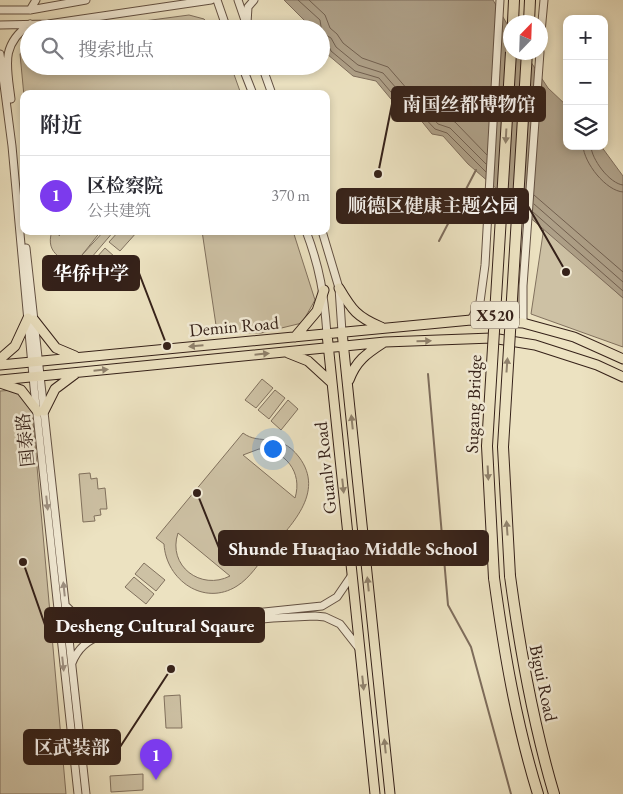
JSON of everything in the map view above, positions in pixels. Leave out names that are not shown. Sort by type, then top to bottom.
[{"type":"highway","points":[[513,15],[514,0]]},
{"type":"highway","points":[[529,15],[530,0]]},
{"type":"highway","name":"Sugang Bridge","points":[[494,578],[487,446],[511,60]]},
{"type":"highway","name":"Sugang Bridge","points":[[510,576],[503,446],[527,60]]},
{"type":"highway","name":"Bigui Road","points":[[510,576],[521,654],[543,755],[554,794]]},
{"type":"highway","name":"Bigui Road","points":[[494,578],[505,657],[527,759],[538,794]]},
{"type":"main road","points":[[339,288],[351,309],[363,320],[384,328]]},
{"type":"main road","points":[[296,337],[317,311],[324,290]]},
{"type":"main road","points":[[0,359],[8,354],[20,339],[31,319],[56,348],[80,357]]},
{"type":"main road","name":"Demin Road","points":[[0,365],[471,320],[523,323],[574,337],[623,359]]},
{"type":"main road","name":"Guanlv Road","points":[[342,332],[390,794]]},
{"type":"main road","name":"Guanlv Road","points":[[327,334],[375,794]]},
{"type":"main road","points":[[0,382],[78,372],[385,342],[492,338],[535,345],[597,365],[623,376]]},
{"type":"main road","points":[[348,382],[354,367],[362,356],[385,342]]},
{"type":"main road","points":[[286,352],[308,361],[333,384]]},
{"type":"main road","points":[[0,382],[21,390],[41,411],[55,389],[78,372]]},
{"type":"street","points":[[30,10],[36,0]]},
{"type":"street","points":[[0,10],[30,10],[86,0]]},
{"type":"street","points":[[74,20],[211,0]]},
{"type":"street","points":[[217,0],[224,20]]},
{"type":"street","points":[[238,0],[245,20]]},
{"type":"street","points":[[247,20],[248,7],[254,0]]},
{"type":"street","points":[[471,320],[480,302],[485,265],[500,0]]},
{"type":"street","points":[[543,15],[544,0]]},
{"type":"street","points":[[0,24],[20,24]]},
{"type":"street","points":[[20,33],[14,38],[7,56],[20,184]]},
{"type":"street","points":[[0,54],[20,219]]},
{"type":"street","points":[[523,323],[524,271],[539,60]]},
{"type":"street","points":[[245,75],[251,90]]},
{"type":"street","points":[[265,75],[271,90]]},
{"type":"street","points":[[22,235],[31,319]]},
{"type":"street","points":[[25,235],[31,319]]},
{"type":"street","name":"Guanlv Road","points":[[308,235],[316,257],[324,290],[327,334]]},
{"type":"street","name":"Guanlv Road","points":[[323,235],[339,288],[342,332]]},
{"type":"street","name":"国泰路","points":[[31,319],[64,634],[78,794]]},
{"type":"street","points":[[41,411],[66,605],[64,634],[71,666],[86,794]]},
{"type":"street","points":[[71,666],[76,654],[88,641],[105,631],[322,606],[337,597],[352,575]]},
{"type":"street","points":[[66,605],[80,620],[105,631]]},
{"type":"street","points":[[64,634],[273,618],[325,617],[333,619],[347,630],[360,649]]},
{"type":"shaded area","points":[[189,15],[205,20],[152,20]]},
{"type":"shaded area","points":[[22,75],[234,75],[240,90],[23,90]]},
{"type":"shaded area","points":[[544,227],[623,298],[623,347],[531,314]]},
{"type":"shaded area","points":[[51,235],[98,235],[82,255],[100,235],[111,235],[80,271],[58,256],[51,246]]},
{"type":"shaded area","points":[[115,235],[134,235],[120,251],[109,242]]},
{"type":"shaded area","points":[[203,235],[294,235],[315,300],[302,323],[261,333],[217,332]]},
{"type":"shaded area","points":[[105,248],[115,257],[99,276],[88,267]]},
{"type":"shaded area","points":[[262,379],[273,388],[256,408],[245,400]]},
{"type":"shaded area","points":[[16,390],[32,410],[66,794],[0,794],[0,391]]},
{"type":"shaded area","points":[[275,390],[285,398],[269,419],[258,410]]},
{"type":"shaded area","points":[[288,400],[298,409],[281,430],[271,421]]},
{"type":"shaded area","points":[[243,433],[256,439],[277,441],[284,444],[299,457],[306,470],[309,483],[307,496],[295,520],[246,579],[224,592],[200,591],[179,579],[166,557],[164,544],[156,538]],"holes":[[[259,449],[277,453],[290,464],[296,480],[295,498],[243,455]],[[178,533],[230,576],[219,580],[208,580],[198,578],[189,573],[177,556]]]},
{"type":"shaded area","points":[[90,473],[91,479],[97,478],[98,489],[105,488],[107,509],[100,509],[101,515],[94,516],[95,521],[83,522],[79,474]]},
{"type":"shaded area","points":[[144,563],[165,580],[156,591],[135,574]]},
{"type":"shaded area","points":[[134,577],[154,594],[146,604],[125,587]]},
{"type":"shaded area","points":[[180,695],[182,728],[166,728],[164,696]]},
{"type":"shaded area","points":[[143,774],[143,790],[111,792],[110,776]]},
{"type":"water","points":[[284,0],[493,0],[503,17],[503,60],[530,60],[548,88],[563,102],[563,150],[604,150],[623,176],[623,298],[468,164],[443,136],[432,134],[419,118],[406,117],[376,81],[353,76],[330,57],[330,20],[304,20]]},
{"type":"waterway","points":[[439,241],[476,170]]},
{"type":"waterway","points":[[428,374],[448,605],[471,647],[511,794]]},
{"type":"place","name":"南国丝都博物馆","points":[[378,174]]},
{"type":"place","name":"顺德区健康主题公园","points":[[566,272]]},
{"type":"place","name":"华侨中学","points":[[167,346]]},
{"type":"place","name":"Shunde Huaqiao Middle School","points":[[197,493]]},
{"type":"place","name":"Desheng Cultural Sqaure","points":[[23,562]]},
{"type":"place","name":"区武装部","points":[[171,669]]},
{"type":"place","name":"区检察院","points":[[156,780]]}]
